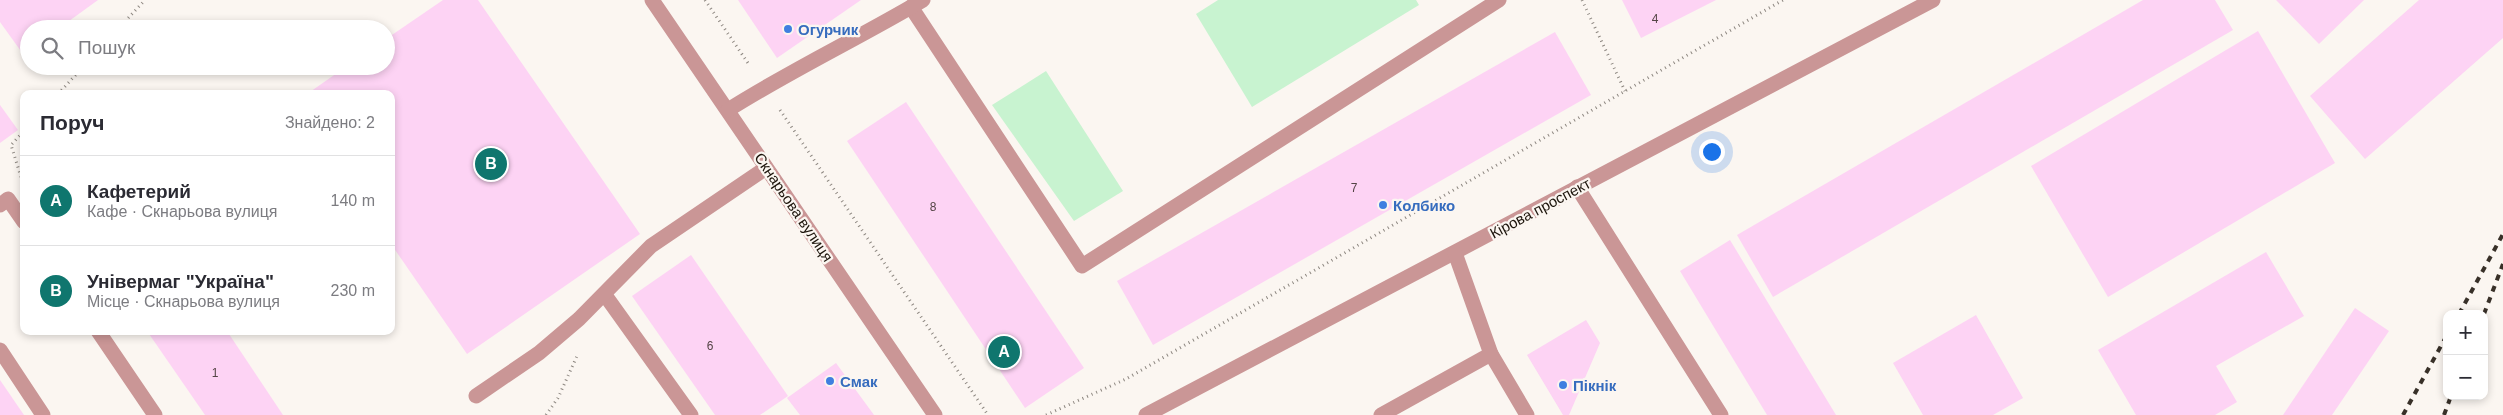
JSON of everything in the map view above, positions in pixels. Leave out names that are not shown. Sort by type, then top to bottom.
[{"type":"street","name":"Скнарьова вулиця","points":[[652,0],[935,415]]},
{"type":"street","points":[[728,110],[764,87],[917,3],[1082,266],[1499,0]]},
{"type":"street","name":"Кірова проспект","points":[[1146,415],[1933,0]]},
{"type":"street","points":[[476,396],[539,353],[606,295],[651,246],[766,168]]},
{"type":"street","points":[[1576,187],[1721,415]]},
{"type":"street","points":[[0,205],[8,199],[20,216]]},
{"type":"street","points":[[1455,253],[1491,354],[1527,415]]},
{"type":"street","points":[[606,295],[691,415]]},
{"type":"street","points":[[101,335],[155,415]]},
{"type":"street","points":[[0,350],[43,415]]},
{"type":"street","points":[[1382,415],[1491,354]]},
{"type":"path","points":[[126,20],[144,0]]},
{"type":"path","points":[[705,0],[988,415]]},
{"type":"path","points":[[1582,0],[1625,91]]},
{"type":"path","points":[[1046,415],[1126,379],[1783,0]]},
{"type":"path","points":[[62,90],[76,75]]},
{"type":"path","points":[[20,136],[11,146],[20,176]]},
{"type":"green space","points":[[1218,0],[1416,0],[1419,5],[1252,107],[1196,14]]},
{"type":"green space","points":[[1046,71],[1123,191],[1074,221],[992,105]]},
{"type":"building","points":[[0,0],[98,0],[70,20],[20,20],[20,50],[0,22]]},
{"type":"building","points":[[443,0],[478,0],[640,234],[467,354],[395,250],[395,90],[313,90],[334,75],[395,75],[395,33]]},
{"type":"building","name":"Огурчик","points":[[738,0],[861,0],[777,58]]},
{"type":"building","points":[[1622,0],[1716,0],[1641,38]]},
{"type":"building","points":[[2143,0],[2215,0],[2233,30],[1773,297],[1737,235]]},
{"type":"building","points":[[2276,0],[2364,0],[2319,44]]},
{"type":"building","points":[[2419,0],[2503,0],[2503,38],[2365,159],[2310,96]]},
{"type":"building","points":[[2258,31],[2335,163],[2108,297],[2031,166]]},
{"type":"building","points":[[1555,32],[1591,95],[1153,345],[1117,281]]},
{"type":"building","points":[[906,102],[1084,368],[1025,408],[847,141]]},
{"type":"building","points":[[0,105],[18,130],[0,143]]},
{"type":"building","points":[[1730,240],[1836,415],[1767,415],[1680,271]]},
{"type":"building","points":[[2266,252],[2304,316],[2216,366],[2237,402],[2215,415],[2136,415],[2098,350]]},
{"type":"building","points":[[691,255],[788,396],[760,415],[715,415],[632,296]]},
{"type":"building","points":[[2355,308],[2389,331],[2332,415],[2283,415]]},
{"type":"building","points":[[1976,315],[2023,398],[1993,415],[1923,415],[1893,363]]},
{"type":"building","name":"Пікнік","points":[[1586,320],[1600,343],[1569,415],[1563,415],[1527,355]]},
{"type":"building","points":[[150,335],[230,335],[283,415],[205,415]]},
{"type":"building","name":"Смак","points":[[836,363],[874,415],[800,415],[787,398]]},
{"type":"building","points":[[0,380],[24,415],[0,415]]},
{"type":"railway","points":[[2461,310],[2503,234]]},
{"type":"railway","points":[[2486,310],[2503,264]]},
{"type":"railway","points":[[2403,415],[2443,342]]},
{"type":"railway","points":[[2444,415],[2450,400]]},
{"type":"place","name":"Огурчик","points":[[788,29]]},
{"type":"place","name":"Універмаг \"Україна\"","points":[[491,164]]},
{"type":"place","name":"Колбико","points":[[1383,205]]},
{"type":"place","name":"Кафетерий","points":[[1004,352]]},
{"type":"place","name":"Смак","points":[[830,381]]},
{"type":"place","name":"Пікнік","points":[[1563,385]]}]
